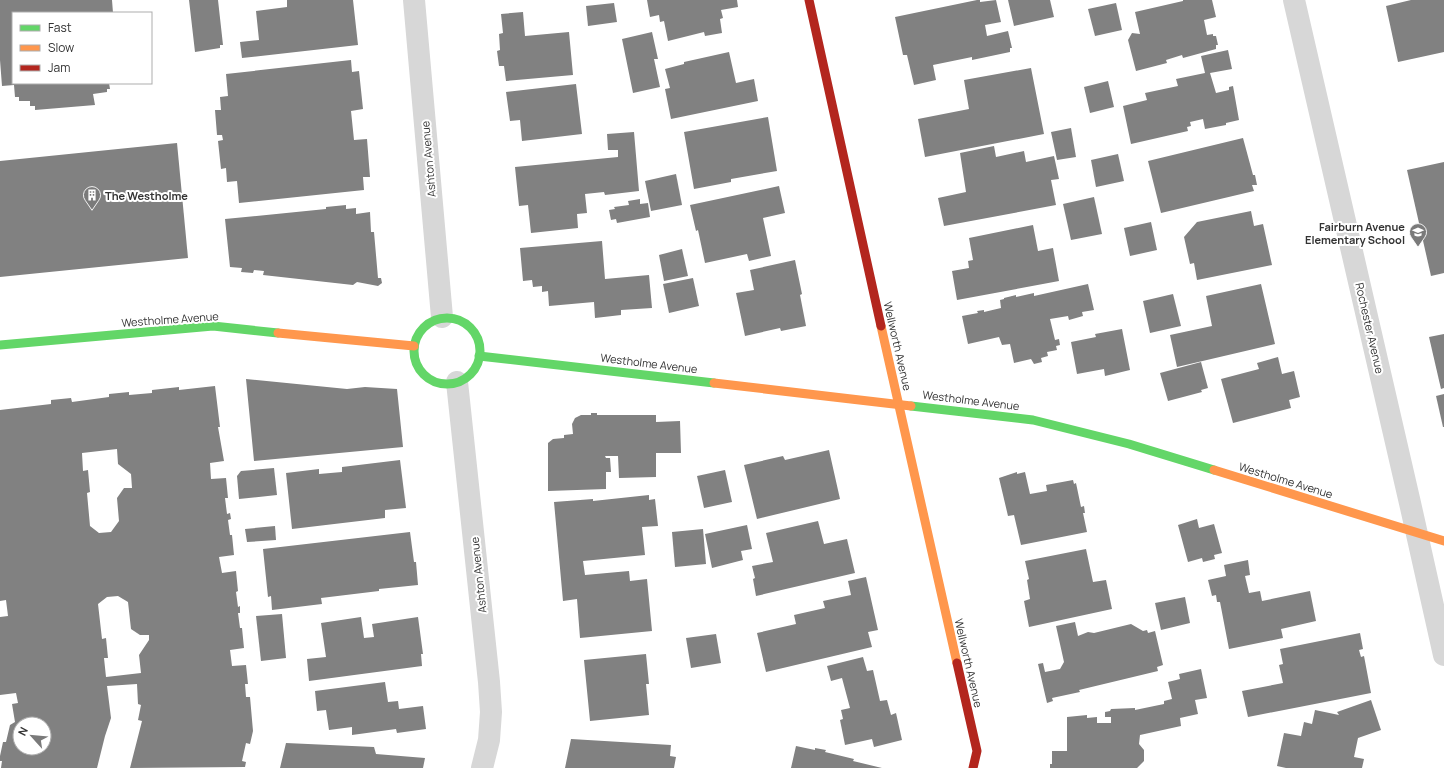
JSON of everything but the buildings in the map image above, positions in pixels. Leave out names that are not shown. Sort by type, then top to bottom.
[{"type":"street","name":"Ashton Avenue","points":[[414,0],[442,317]]},
{"type":"street","name":"Wellworth Avenue","points":[[809,0],[898,404],[977,751],[973,768]]},
{"type":"street","name":"Rochester Avenue","points":[[1294,0],[1444,655]]},
{"type":"street","points":[[442,317],[462,321],[471,327],[480,346],[477,365],[472,372],[457,382],[446,384],[435,382],[425,376],[418,368],[414,357],[414,346],[420,330],[426,324],[442,317]]},
{"type":"street","name":"Westholme Avenue","points":[[0,345],[213,326],[414,346]]},
{"type":"street","name":"Westholme Avenue","points":[[479,356],[1033,420],[1114,440],[1444,541]]},
{"type":"street","name":"Ashton Avenue","points":[[457,382],[491,712],[489,740],[482,768]]},
{"type":"traffic: fast","points":[[447,318],[460,320],[475,333],[478,338],[480,351],[478,364],[465,379],[460,382],[447,384],[434,382],[419,369],[416,364],[414,351],[416,338],[429,323],[434,320],[447,318]]},
{"type":"traffic: fast","points":[[0,345],[213,326],[278,333]]},
{"type":"traffic: fast","points":[[479,356],[714,383]]},
{"type":"traffic: fast","points":[[911,406],[1033,420],[1129,444],[1214,470]]},
{"type":"traffic: slow","points":[[881,326],[957,663]]},
{"type":"traffic: slow","points":[[278,333],[414,346]]},
{"type":"traffic: slow","points":[[714,383],[911,406]]},
{"type":"traffic: slow","points":[[1214,470],[1444,541]]},
{"type":"traffic: jam","points":[[809,0],[881,326]]},
{"type":"traffic: jam","points":[[957,663],[977,751],[973,768]]},
{"type":"place","name":"The Westholme","points":[[92,210]]},
{"type":"place","name":"Fairburn Avenue Elementary School","points":[[1418,247]]}]
